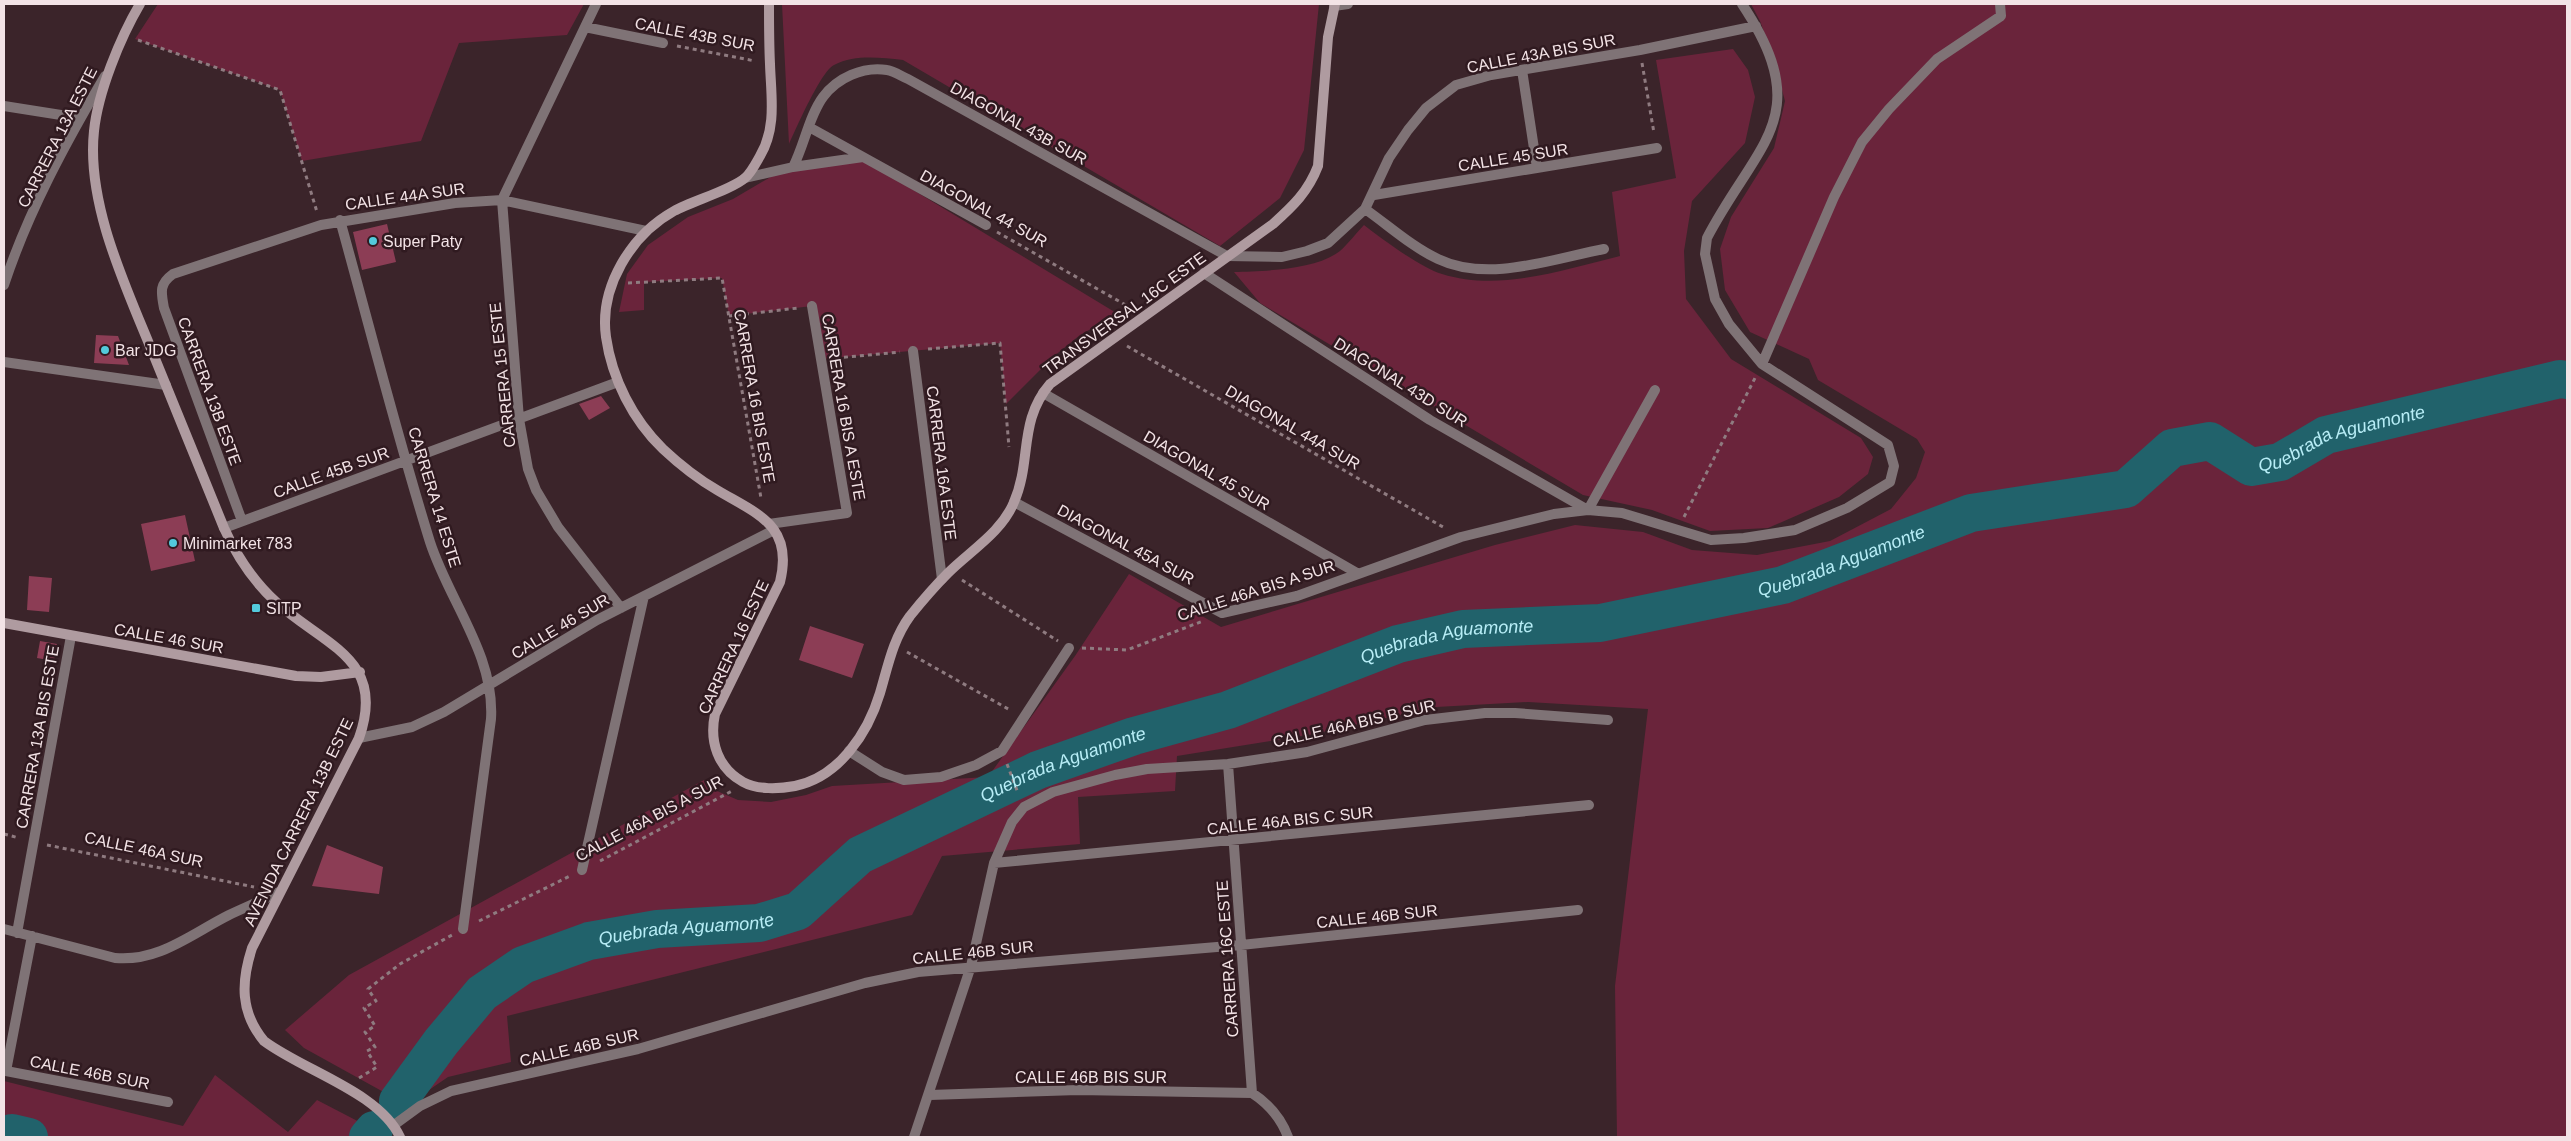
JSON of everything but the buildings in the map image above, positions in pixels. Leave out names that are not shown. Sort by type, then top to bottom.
[{"type":"street","name":"AVENIDA CARRERA 13B ESTE","points":[[140,4],[124,36],[98,107],[94,132],[97,188],[120,271],[224,528],[242,564],[261,587],[344,655],[360,672],[366,686],[368,702],[359,738],[279,892],[248,963],[243,990],[249,1018],[264,1041],[276,1050],[376,1107],[394,1125],[400,1137]]},
{"type":"street","points":[[502,200],[596,4]]},
{"type":"street","points":[[745,178],[761,156],[773,116],[769,4]]},
{"type":"street","points":[[1334,5],[1348,4]]},
{"type":"street","points":[[1742,4],[1756,26],[1772,63],[1778,91],[1777,113],[1768,139],[1707,238],[1705,254],[1715,299],[1729,324],[1762,364],[1834,197],[1862,142],[1889,109],[1937,59],[2001,16],[2000,4]]},
{"type":"street","name":"TRANSVERSAL 16C ESTE","points":[[849,751],[866,727],[875,707],[894,645],[902,627],[945,575],[998,526],[1014,502],[1031,414],[1043,393],[1059,377],[1272,224],[1301,198],[1312,183],[1318,166],[1328,37],[1334,5]]},
{"type":"street","name":"CALLE 43B SUR","points":[[585,26],[663,43]]},
{"type":"street","name":"CALLE 43A BIS SUR","points":[[1365,209],[1374,195],[1389,158],[1408,130],[1426,108],[1456,84],[1522,70],[1640,50],[1756,26]]},
{"type":"street","name":"CARRERA 13A ESTE","points":[[4,285],[40,198],[80,118],[116,58]]},
{"type":"street","name":"DIAGONAL 43B SUR","points":[[792,167],[803,148],[809,127],[822,98],[846,77],[866,70],[887,70],[908,79],[1227,256]]},
{"type":"street","points":[[1522,70],[1537,168]]},
{"type":"street","points":[[4,106],[80,118]]},
{"type":"street","name":"DIAGONAL 44 SUR","points":[[809,127],[986,225]]},
{"type":"street","name":"CALLE 45 SUR","points":[[1374,195],[1657,148]]},
{"type":"street","points":[[769,524],[711,486],[663,449],[636,417],[618,382],[606,335],[607,303],[613,283],[624,259],[646,231],[675,210],[745,178],[792,167],[863,157]]},
{"type":"street","name":"CALLE 44A SUR","points":[[173,274],[340,220],[455,203],[502,200],[646,231]]},
{"type":"street","name":"CARRERA 15 ESTE","points":[[502,200],[518,419],[522,444],[536,490],[558,527],[621,608]]},
{"type":"street","points":[[1227,256],[1282,257],[1307,251],[1328,243],[1365,209],[1437,259],[1460,267],[1492,269],[1512,267],[1604,249]]},
{"type":"street","name":"CARRERA 14 ESTE","points":[[340,220],[406,461],[438,562],[481,658],[490,685],[491,719],[463,929]]},
{"type":"street","name":"DIAGONAL 43D SUR","points":[[1204,273],[1430,420],[1588,510]]},
{"type":"street","name":"CARRERA 13B ESTE","points":[[173,274],[164,280],[160,289],[164,308],[242,521]]},
{"type":"street","name":"CARRERA 16 BIS A ESTE","points":[[769,524],[846,513],[812,306]]},
{"type":"street","name":"CARRERA 16A ESTE","points":[[913,351],[945,575]]},
{"type":"street","points":[[4,362],[166,385]]},
{"type":"street","name":"CALLE 46A BIS A SUR","points":[[1222,613],[1297,596],[1356,573],[1461,537],[1554,514],[1588,510],[1622,512],[1678,528],[1711,540],[1744,538],[1795,530],[1847,508],[1890,482],[1894,466],[1888,445],[1762,364]]},
{"type":"street","name":"CALLE 45B SUR","points":[[224,528],[618,382]]},
{"type":"street","points":[[1588,510],[1655,390]]},
{"type":"street","name":"DIAGONAL 45 SUR","points":[[1043,393],[1356,573]]},
{"type":"street","name":"DIAGONAL 45A SUR","points":[[1014,502],[1222,613]]},
{"type":"street","name":"CALLE 46 SUR","points":[[359,738],[412,727],[444,712],[769,524]]},
{"type":"street","name":"CARRERA 16 ESTE","points":[[746,784],[730,774],[719,759],[713,742],[713,723],[715,714],[780,582],[783,554],[769,524]]},
{"type":"street","points":[[582,870],[644,596]]},
{"type":"street","name":"CALLE 46 SUR","points":[[4,623],[296,676],[329,677],[360,672]]},
{"type":"street","name":"CARRERA 13A BIS ESTE","points":[[17,933],[71,636]]},
{"type":"street","points":[[849,751],[882,772],[904,780],[941,777],[976,765],[1002,751],[1069,648]]},
{"type":"street","name":"CALLE 46A BIS B SUR","points":[[994,863],[1012,822],[1024,807],[1053,792],[1115,774],[1147,769],[1228,764],[1307,752],[1425,720],[1455,716],[1515,713],[1608,720]]},
{"type":"street","name":"CALLE 46A BIS A SUR","points":[[746,784],[773,788],[800,785],[825,774],[849,751]]},
{"type":"street","name":"CARRERA 16C ESTE","points":[[1228,764],[1252,1093]]},
{"type":"street","name":"CALLE 46A BIS C SUR","points":[[994,863],[1590,805]]},
{"type":"street","points":[[914,1137],[930,1095],[971,966],[994,863]]},
{"type":"street","points":[[4,929],[115,958],[130,959],[148,956],[168,949],[230,915],[279,892]]},
{"type":"street","name":"CALLE 46B SUR","points":[[394,1125],[420,1106],[451,1091],[638,1049],[891,977],[971,966],[1241,945],[1578,910]]},
{"type":"street","name":"CALLE 46B SUR","points":[[32,936],[6,1071],[168,1102]]},
{"type":"street","name":"CALLE 46B BIS SUR","points":[[930,1095],[1078,1090],[1252,1093]]},
{"type":"street","points":[[1252,1093],[1272,1109],[1280,1119],[1288,1137]]},
{"type":"path","points":[[124,36],[280,90],[321,225]]},
{"type":"path","name":"CALLE 43B SUR","points":[[663,43],[770,64]]},
{"type":"path","points":[[1640,50],[1657,148]]},
{"type":"path","name":"DIAGONAL 44 SUR","points":[[986,225],[1144,316]]},
{"type":"path","name":"CARRERA 16 BIS ESTE","points":[[613,283],[722,278],[769,524]]},
{"type":"path","points":[[729,316],[812,306]]},
{"type":"path","name":"DIAGONAL 44A SUR","points":[[1113,338],[1461,537]]},
{"type":"path","points":[[1000,343],[1010,453]]},
{"type":"path","points":[[1678,528],[1762,364]]},
{"type":"path","points":[[945,575],[1069,648]]},
{"type":"path","name":"CALLE 46A BIS A SUR","points":[[1069,648],[1127,650],[1222,613]]},
{"type":"path","points":[[894,645],[1024,718]]},
{"type":"path","points":[[1010,771],[1017,789]]},
{"type":"path","name":"CALLE 46A BIS A SUR","points":[[343,1088],[377,1067],[367,1051],[375,1047],[365,1032],[376,1026],[364,1008],[376,1001],[368,989],[400,964],[463,929],[582,870],[746,784]]},
{"type":"path","name":"CALLE 46A SUR","points":[[4,834],[34,842],[279,892]]},
{"type":"shaded area","points":[[158,4],[584,4],[567,35],[459,43],[421,141],[302,161],[280,90],[135,39]]},
{"type":"shaded area","points":[[782,4],[1319,4],[1304,150],[1280,198],[1220,246],[903,60],[859,58],[834,65],[822,78],[789,144]]},
{"type":"shaded area","points":[[1751,4],[2567,4],[2567,1137],[1617,1137],[1615,986],[1648,709],[1528,702],[1436,707],[1313,734],[1177,756],[1175,791],[1078,797],[1080,844],[942,856],[912,915],[507,1016],[511,1062],[448,1077],[407,1105],[304,1048],[285,1030],[349,975],[704,780],[717,791],[738,800],[771,802],[806,795],[832,786],[988,777],[1075,656],[1129,574],[1221,627],[1495,545],[1575,525],[1643,532],[1692,550],[1757,555],[1830,541],[1891,509],[1916,478],[1925,452],[1917,439],[1818,380],[1809,359],[1750,332],[1725,290],[1720,249],[1731,217],[1774,148],[1785,101],[1774,60],[1760,21]]},
{"type":"shaded area","points":[[1733,49],[1748,70],[1755,97],[1745,143],[1692,201],[1684,251],[1686,299],[1731,359],[1861,438],[1873,457],[1868,474],[1839,497],[1768,528],[1710,531],[1652,510],[1583,495],[1260,303],[1234,272],[1289,268],[1318,262],[1340,251],[1364,225],[1423,266],[1442,274],[1464,279],[1486,281],[1531,277],[1620,256],[1612,192],[1676,178],[1656,60]]},
{"type":"shaded area","points":[[862,159],[1118,314],[1080,335],[1053,357],[1006,404],[1000,343],[821,359],[812,306],[729,316],[722,278],[644,282],[644,310],[619,312],[627,274],[648,245],[688,217],[733,199],[774,175]]},
{"type":"shaded area","points":[[215,1075],[288,1132],[317,1100],[369,1127],[377,1137],[4,1137],[4,1081],[183,1126]]},
{"type":"waterway","name":"Quebrada Aguamonte","points":[[398,1101],[441,1042],[482,993],[523,965],[589,941],[657,929],[759,923],[798,911],[860,855],[1038,770],[1134,736],[1228,710],[1398,644],[1463,629],[1600,623],[1783,585],[1971,513],[2126,489],[2172,448],[2210,441],[2251,467],[2280,462],[2326,435],[2560,379],[2567,380]]},
{"type":"waterway","name":"Quebrada Aguamonte","points":[[368,1137],[374,1130]]},
{"type":"waterway","name":"Quebrada Aguamonte","points":[[4,1135],[12,1133],[29,1137]]},
{"type":"place","name":"Super Paty","points":[[373,241]]},
{"type":"place","name":"Bar JDG","points":[[105,350]]},
{"type":"place","name":"Minimarket 783","points":[[173,543]]},
{"type":"place","name":"SITP","points":[[256,608]]}]
